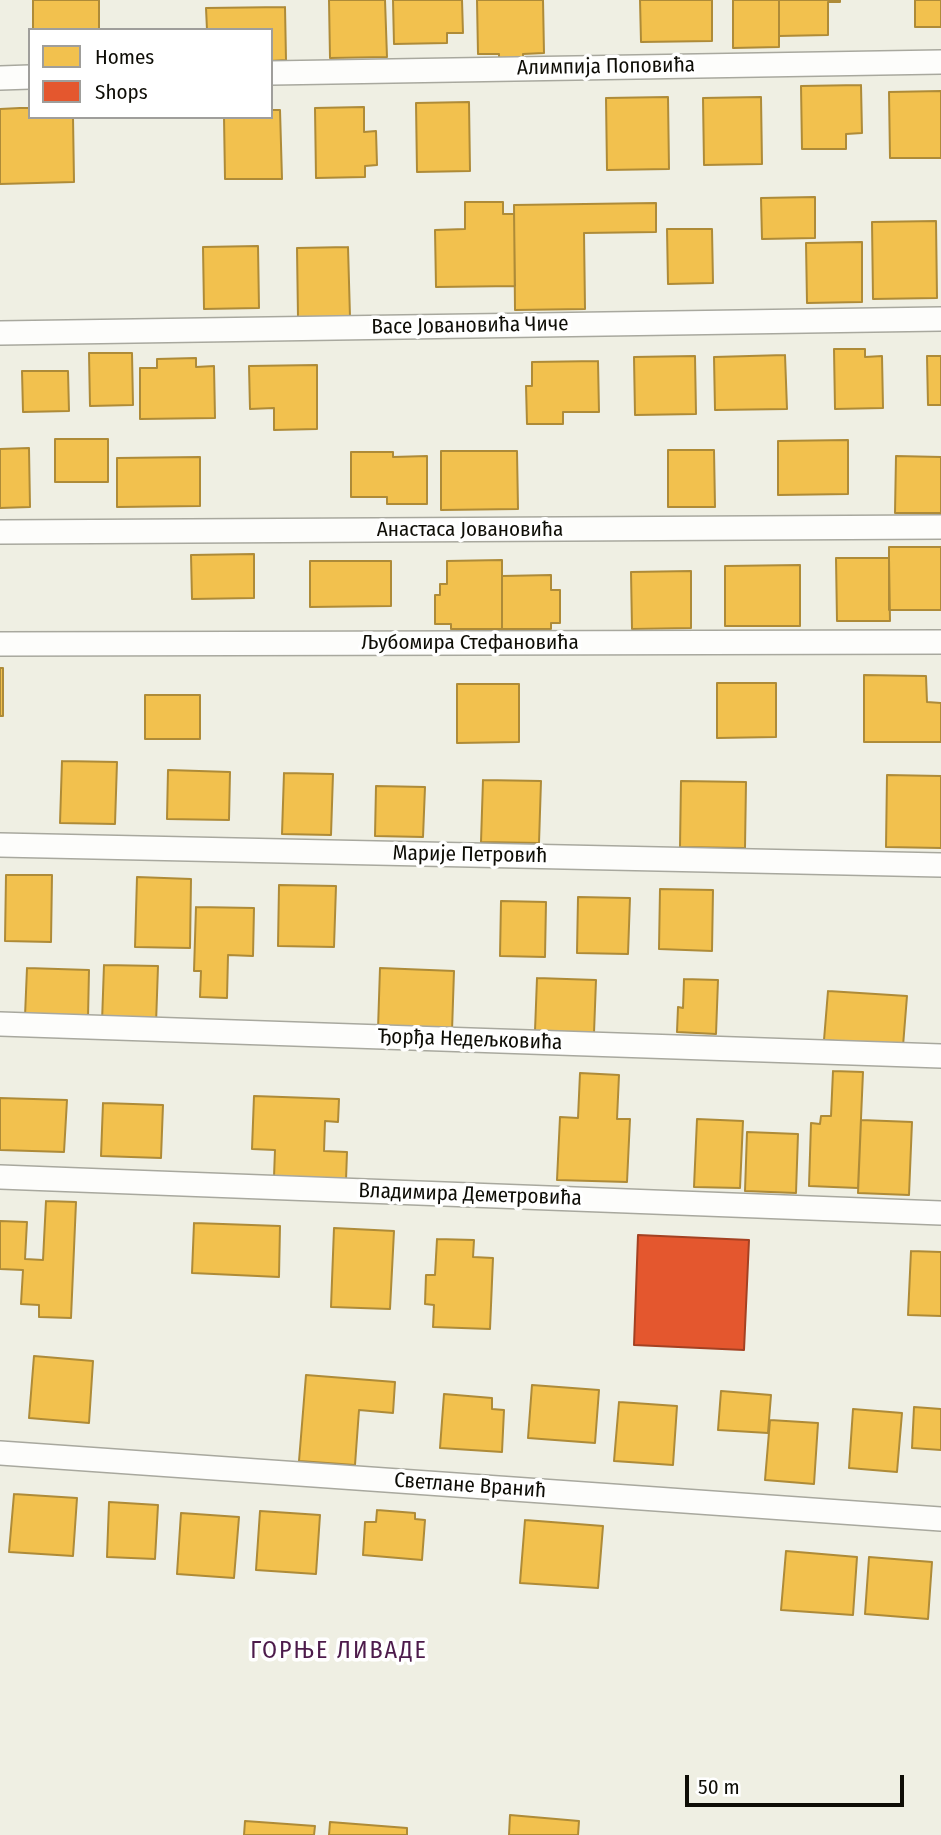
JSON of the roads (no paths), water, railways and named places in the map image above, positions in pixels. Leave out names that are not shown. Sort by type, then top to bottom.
[{"type":"street","name":"Алимпија Поповића","points":[[273,73],[941,62]]},
{"type":"street","points":[[0,78],[28,77]]},
{"type":"street","name":"Васе Јовановића Чиче","points":[[0,333],[941,319]]},
{"type":"street","name":"Анастаса Јовановића","points":[[0,532],[941,527]]},
{"type":"street","name":"Љубомира Стефановића","points":[[0,644],[941,642]]},
{"type":"street","name":"Марије Петровић","points":[[0,845],[941,865]]},
{"type":"street","name":"Ђорђа Недељковића","points":[[0,1024],[941,1056]]},
{"type":"street","name":"Владимира Деметровића","points":[[0,1177],[941,1213]]},
{"type":"street","name":"Светлане Вранић","points":[[0,1453],[941,1519]]},
{"type":"district","name":"ГОРЊЕ ЛИВАДЕ","points":[[339,1651]]}]
